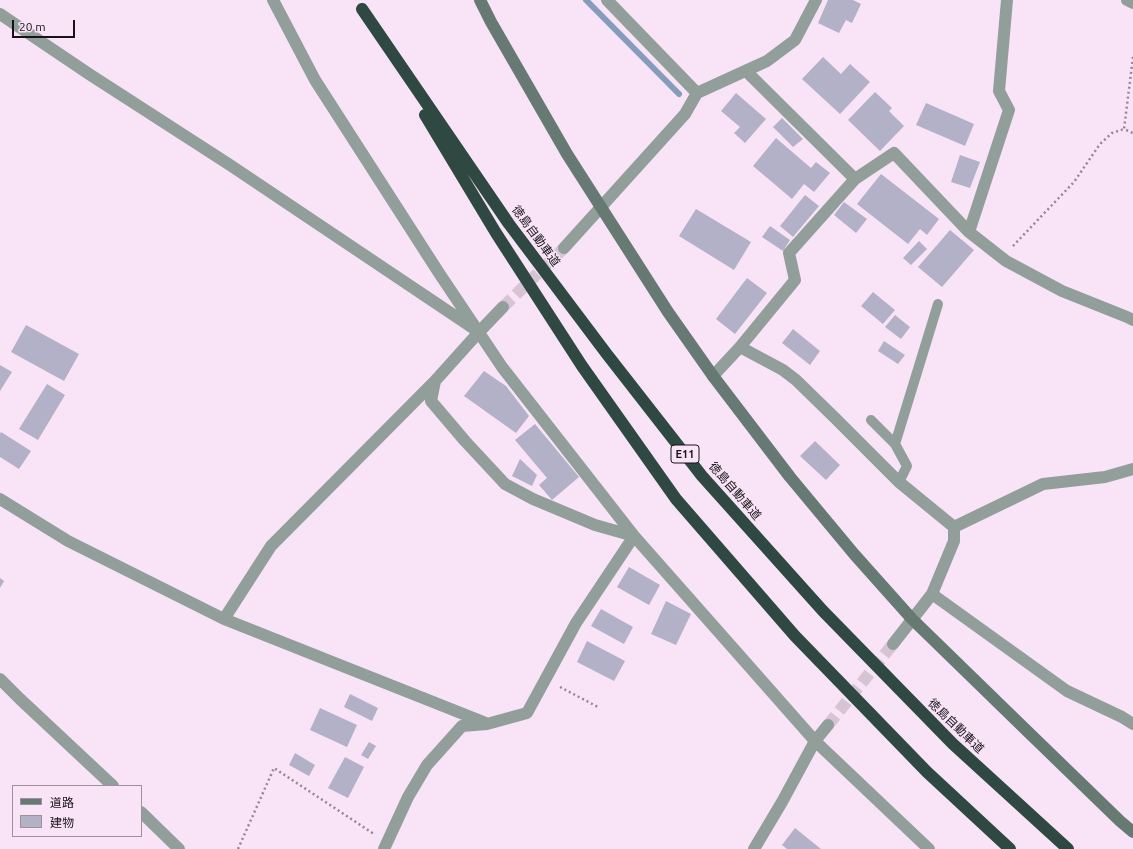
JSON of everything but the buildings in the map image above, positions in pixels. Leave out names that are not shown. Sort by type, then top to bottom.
[{"type":"highway","name":"徳島自動車道","points":[[360,4],[496,233],[582,366],[676,499],[795,636],[927,772],[1010,849]]},
{"type":"highway","name":"徳島自動車道","points":[[360,4],[509,224],[702,476],[823,611],[953,744],[1068,849]]},
{"type":"street","points":[[273,0],[315,80],[439,273],[502,367],[634,536],[815,741],[929,849]]},
{"type":"street","points":[[480,0],[491,22],[567,154],[668,312],[713,376],[790,477],[854,554],[912,619],[1133,832]]},
{"type":"street","points":[[607,0],[697,93]]},
{"type":"street","points":[[564,248],[685,114],[697,93],[767,61],[795,40],[816,0]]},
{"type":"street","points":[[969,232],[1009,110],[999,91],[1007,0]]},
{"type":"street","points":[[1127,0],[1133,3]]},
{"type":"street","points":[[0,14],[89,74],[230,165],[479,332]]},
{"type":"street","points":[[746,71],[855,179]]},
{"type":"street","points":[[713,376],[740,347],[795,280],[789,253],[855,179],[894,153],[969,232],[1006,261],[1062,290],[1133,320]]},
{"type":"street","points":[[224,619],[271,546],[435,381],[479,332],[504,307]]},
{"type":"street","points":[[740,347],[783,370],[796,380],[899,482],[954,527]]},
{"type":"street","points":[[435,381],[431,401],[465,441],[505,484],[533,500],[594,525],[634,536]]},
{"type":"street","points":[[954,527],[1043,484],[1105,477],[1133,469]]},
{"type":"street","points":[[0,499],[68,541],[224,619],[487,724]]},
{"type":"street","points":[[894,644],[932,594],[954,541],[954,527]]},
{"type":"street","points":[[385,846],[408,798],[427,764],[462,726],[487,724],[527,712],[576,623],[634,536]]},
{"type":"street","points":[[932,594],[1067,691],[1122,717],[1133,724]]},
{"type":"street","points":[[0,679],[112,785]]},
{"type":"street","points":[[754,849],[782,802],[815,741],[828,725]]},
{"type":"street","points":[[142,813],[179,849]]},
{"type":"lane","points":[[896,444],[938,304]]},
{"type":"lane","points":[[871,420],[896,444],[907,466],[899,482]]},
{"type":"path","points":[[1124,129],[1133,57]]},
{"type":"path","points":[[1002,258],[1074,182],[1100,144],[1112,133],[1124,129],[1133,133]]},
{"type":"path","points":[[545,679],[598,706]]},
{"type":"path","points":[[238,849],[274,768],[385,846]]},
{"type":"waterway","points":[[586,0],[679,94]]},
{"type":"tunnel","points":[[503,307],[564,248]]},
{"type":"tunnel","points":[[828,725],[893,644]]}]
